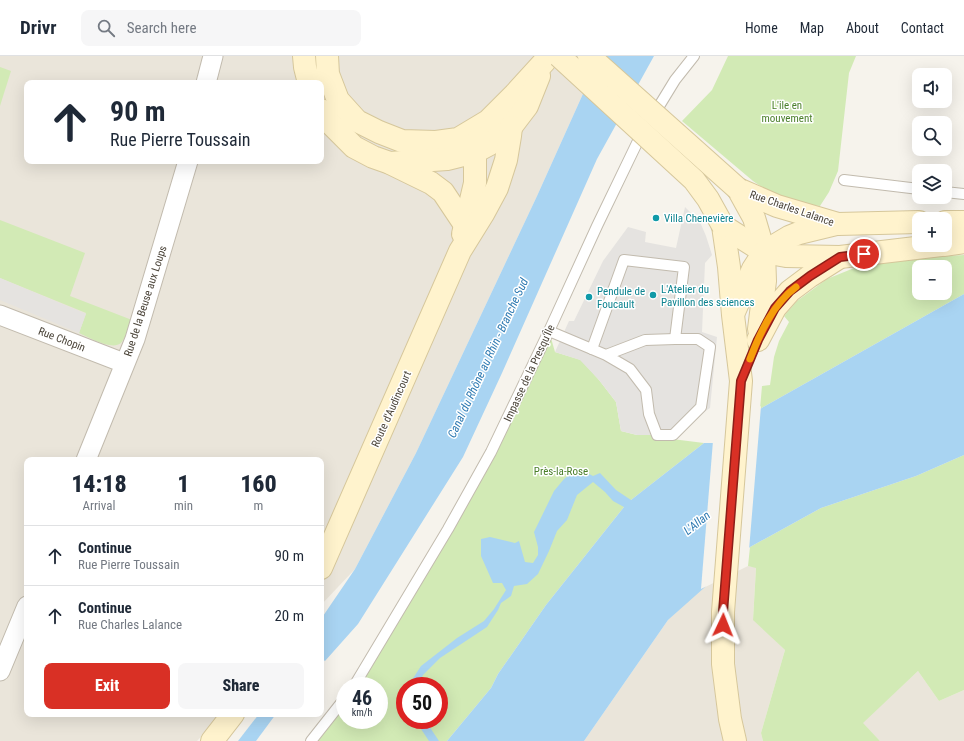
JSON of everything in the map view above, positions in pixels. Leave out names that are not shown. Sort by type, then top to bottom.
[{"type":"main road","points":[[304,56],[304,67],[308,80]]},
{"type":"main road","points":[[327,56],[328,74],[338,100],[357,121],[379,132],[402,140],[466,145],[490,144],[511,128],[527,106],[550,58]]},
{"type":"main road","points":[[589,56],[738,189],[754,218],[764,252],[765,281],[758,340]]},
{"type":"main road","points":[[390,163],[447,159],[480,137],[488,121],[550,58]]},
{"type":"main road","points":[[550,58],[694,180],[720,218],[723,226],[729,267],[741,381],[723,612],[723,664],[730,719],[735,741]]},
{"type":"main road","points":[[324,114],[329,122],[354,147],[431,183],[443,192],[465,225]]},
{"type":"main road","points":[[460,251],[497,188],[506,160],[511,128]]},
{"type":"main road","points":[[466,145],[487,159],[494,168],[497,188]]},
{"type":"main road","points":[[460,251],[475,183],[466,145]]},
{"type":"main road","name":"Rue Charles Lalance","points":[[738,189],[777,206],[838,224],[912,222]]},
{"type":"main road","points":[[952,222],[964,222]]},
{"type":"main road","points":[[733,315],[753,269],[764,252],[789,237],[799,233],[838,224]]},
{"type":"main road","points":[[723,226],[764,252],[786,256],[840,257],[912,248]]},
{"type":"main road","points":[[952,243],[964,242]]},
{"type":"main road","name":"Route d'Audincourt","points":[[324,561],[460,251]]},
{"type":"main road","points":[[741,381],[758,340],[775,308],[790,291],[840,257]]},
{"type":"main road","points":[[212,741],[231,717]]},
{"type":"street","points":[[207,80],[212,56]]},
{"type":"street","name":"Rue de la Beuse aux Loups","points":[[87,457],[135,339],[187,164]]},
{"type":"street","name":"Rue Chopin","points":[[0,315],[124,363]]},
{"type":"street","points":[[0,671],[24,613]]},
{"type":"lane","name":"Impasse de la Presqu'Île","points":[[359,677],[448,529],[491,452],[637,143],[675,80],[694,56]]},
{"type":"lane","points":[[844,180],[912,188]]},
{"type":"lane","points":[[952,193],[964,194]]},
{"type":"lane","points":[[592,349],[624,260],[684,267],[675,339]]},
{"type":"lane","points":[[549,331],[606,355],[630,369],[646,390],[649,414],[657,435],[673,435],[701,407],[710,347],[698,339],[645,340],[606,355]]},
{"type":"lane","points":[[311,741],[336,709]]},
{"type":"shaded area","points":[[0,56],[600,56],[537,196],[416,453],[355,569],[324,602],[324,457],[24,457],[24,717],[219,717],[197,741],[0,741]]},
{"type":"shaded area","points":[[685,207],[700,222],[712,255],[705,263],[702,332],[717,337],[710,408],[664,438],[651,435],[637,435],[621,431],[616,402],[599,380],[580,360],[555,352],[569,321],[574,321],[603,261],[628,227],[646,232],[645,242],[676,248]]},
{"type":"shaded area","points":[[0,278],[86,314],[79,333],[0,300]]},
{"type":"shaded area","points":[[748,566],[756,567],[753,619],[785,650],[761,733],[763,741],[584,741],[668,620],[701,589]]},
{"type":"shaded area","points":[[918,671],[939,701],[964,690],[964,741],[880,741],[862,723]]},
{"type":"green space","name":"L'ile en mouvement","points":[[728,56],[856,56],[849,73],[838,171],[829,192],[820,206],[799,204],[775,196],[753,181],[682,121],[712,90]]},
{"type":"green space","points":[[0,67],[11,71],[0,106]]},
{"type":"green space","points":[[0,220],[85,253],[70,296],[132,320],[121,343],[117,345],[106,344],[79,333],[86,313],[0,278]]},
{"type":"green space","points":[[964,255],[964,294],[760,409],[762,386],[770,385],[774,357],[779,341],[789,322],[784,316],[797,301],[827,279],[859,266],[910,258]]},
{"type":"green space","name":"Près-la-Rose","points":[[549,331],[555,352],[581,360],[616,402],[621,431],[637,435],[651,435],[704,443],[624,507],[546,605],[498,674],[491,688],[447,741],[311,741],[336,709],[336,729],[388,729],[388,677],[359,677],[448,529]]},
{"type":"green space","points":[[964,455],[964,690],[939,701],[918,671],[863,723],[880,741],[763,741],[761,733],[785,650],[753,620],[756,568],[748,566],[750,547],[821,508],[916,476]]},
{"type":"water","name":"Canal du Rhône au Rhin - Branche Sud","points":[[600,56],[654,56],[597,159],[463,457],[358,624],[325,661],[324,615],[355,569],[416,453],[537,196]]},
{"type":"water","name":"L'Allan","points":[[964,294],[964,455],[916,476],[821,508],[750,547],[668,620],[584,741],[447,741],[491,688],[498,674],[546,605],[624,507],[613,501],[593,482],[577,495],[567,520],[557,531],[538,574],[527,584],[514,586],[511,596],[501,603],[487,627],[440,658],[422,677],[414,677],[421,666],[457,638],[484,621],[494,609],[506,590],[502,583],[493,583],[481,556],[481,539],[490,537],[515,543],[519,541],[525,562],[533,563],[538,555],[538,547],[534,532],[554,491],[564,479],[578,468],[593,476],[600,473],[616,490],[631,500],[704,443],[714,443],[760,409]]},
{"type":"water","points":[[257,717],[274,717],[256,741],[238,741]]},
{"type":"water","points":[[421,729],[431,729],[439,741],[429,741]]},
{"type":"pier","points":[[761,406],[749,550],[711,584],[701,589],[713,441]]},
{"type":"slow traffic","points":[[750,359],[775,308],[790,291],[796,287]]},
{"type":"place","name":"Villa Chenevière","points":[[656,218]]},
{"type":"place","name":"L'Atelier du Pavillon des sciences","points":[[653,295]]},
{"type":"place","name":"Pendule de Foucault","points":[[589,297]]},
{"type":"route","points":[[723,625],[741,381],[758,340],[775,308],[790,291],[840,257],[864,254]]}]
